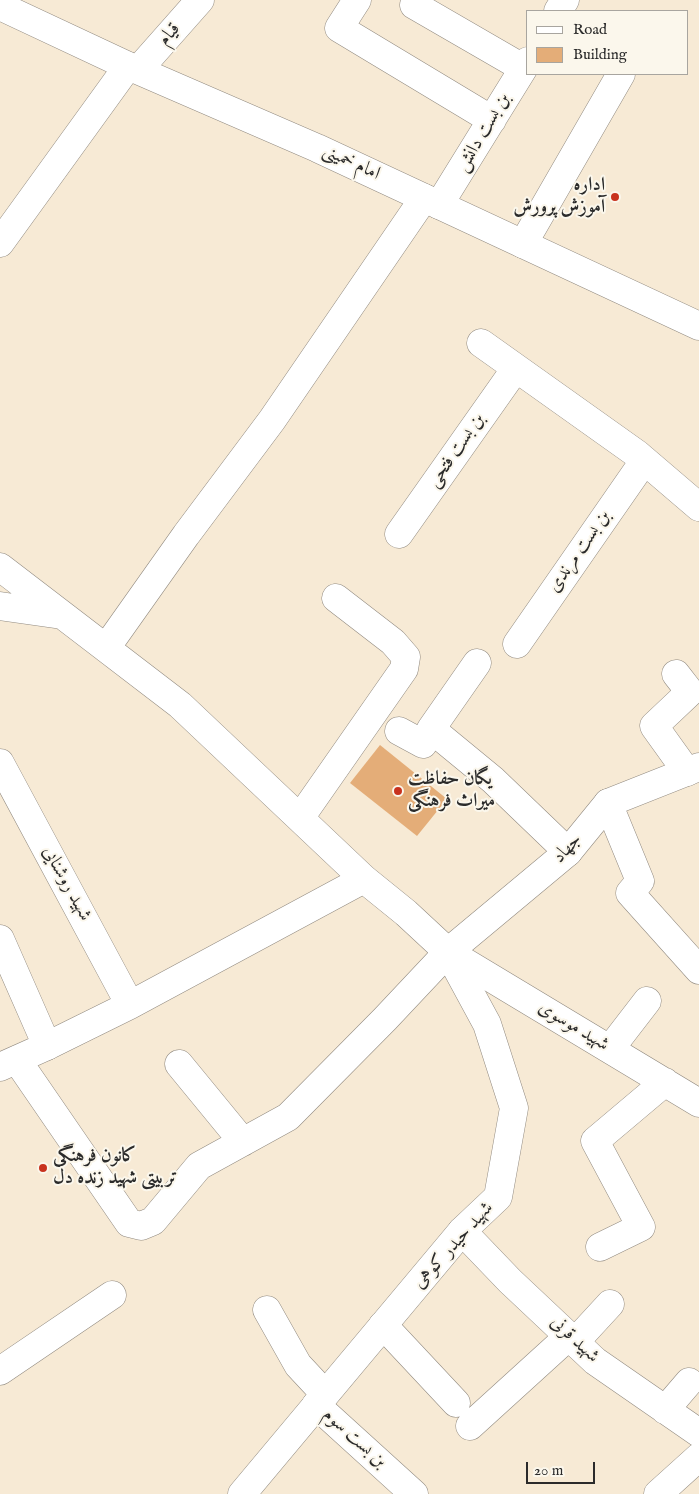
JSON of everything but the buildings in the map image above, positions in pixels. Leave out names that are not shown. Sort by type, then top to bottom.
[{"type":"street","name":"قیام","points":[[0,243],[134,68],[200,0]]},
{"type":"street","points":[[357,0],[339,28],[492,120]]},
{"type":"street","points":[[414,5],[526,65]]},
{"type":"street","name":"امام خمینی","points":[[0,6],[432,202],[699,326]]},
{"type":"street","name":"بن بست دانش","points":[[106,648],[186,535],[492,120],[526,65]]},
{"type":"street","points":[[522,244],[620,75]]},
{"type":"street","points":[[481,343],[644,460],[699,507]]},
{"type":"street","name":"بن بست فتحی","points":[[398,534],[516,368]]},
{"type":"street","name":"بن بست مرندی","points":[[517,644],[644,460]]},
{"type":"street","points":[[0,567],[180,705],[364,879],[406,913],[448,952]]},
{"type":"street","points":[[300,818],[404,669],[406,657],[393,642],[336,598]]},
{"type":"street","points":[[0,606],[66,616]]},
{"type":"street","points":[[399,731],[422,744],[477,663]]},
{"type":"street","points":[[676,674],[690,692],[654,726],[693,770]]},
{"type":"street","points":[[431,730],[493,780],[568,852]]},
{"type":"street","name":"شهید روشنایی","points":[[0,763],[130,1005]]},
{"type":"street","name":"جهاد","points":[[9,1064],[129,1223],[141,1226],[153,1221],[200,1166],[288,1117],[448,952],[568,852],[608,803],[693,770]]},
{"type":"street","points":[[608,803],[640,881],[630,893],[699,970]]},
{"type":"street","points":[[9,1064],[130,1005],[364,879]]},
{"type":"street","points":[[0,939],[47,1046]]},
{"type":"street","name":"شهید موسوی","points":[[448,952],[699,1103]]},
{"type":"street","name":"شهید حیدر کوهی","points":[[242,1494],[462,1231],[498,1197],[514,1108],[487,1024],[448,952]]},
{"type":"street","points":[[610,1049],[647,1001]]},
{"type":"street","points":[[179,1064],[244,1142]]},
{"type":"street","points":[[600,1247],[641,1227],[596,1141],[665,1082]]},
{"type":"street","name":"شهید قرنی","points":[[462,1231],[595,1362],[699,1432]]},
{"type":"street","points":[[0,1371],[112,1295]]},
{"type":"street","points":[[470,1426],[610,1304]]},
{"type":"street","name":"بن بست سوم","points":[[267,1310],[298,1365],[320,1399],[414,1494]]},
{"type":"street","points":[[383,1325],[456,1403]]},
{"type":"street","points":[[666,1410],[689,1382]]},
{"type":"street","points":[[658,1494],[699,1457]]},
{"type":"place","name":"اداره آموزش پرورش","points":[[615,197]]},
{"type":"place","name":"یگان حفاظت میراث فرهنگی","points":[[398,791]]},
{"type":"place","name":"کانون فرهنگی تربیتی شهید زنده دل","points":[[43,1168]]}]
